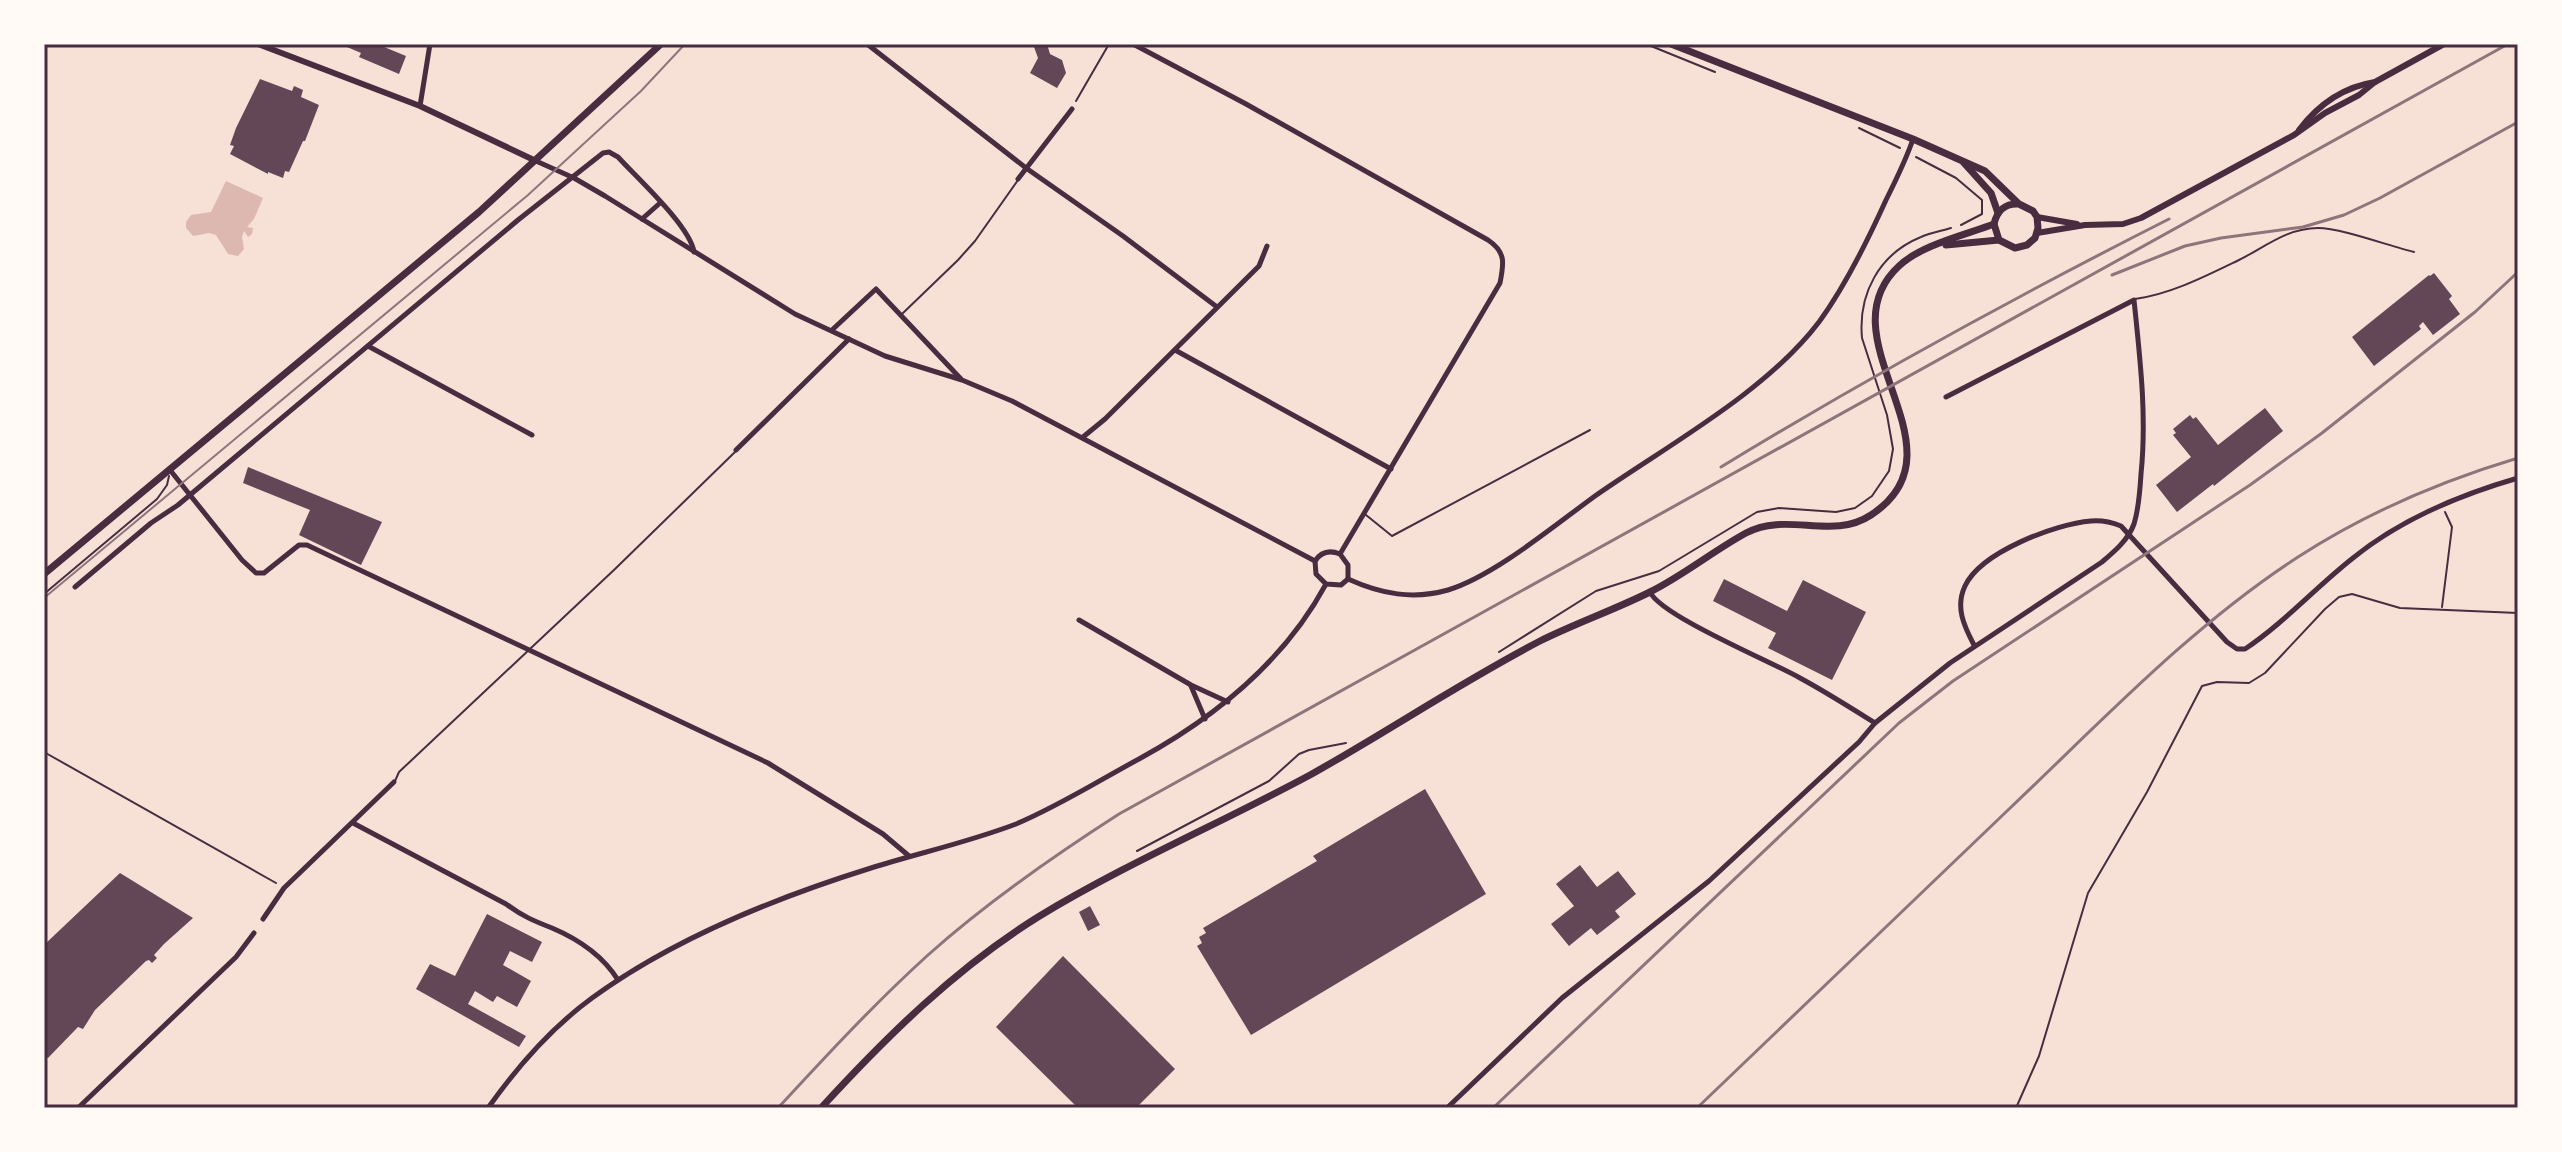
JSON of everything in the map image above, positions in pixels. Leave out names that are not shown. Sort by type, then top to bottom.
[{"type":"main road","points":[[44,574],[479,212],[661,44]]},
{"type":"main road","points":[[1671,44],[1913,139],[1985,171],[1995,177],[2019,204]]},
{"type":"main road","points":[[1962,161],[1991,193],[1998,213]]},
{"type":"main road","points":[[2019,204],[2027,206],[2037,217],[2037,233],[2031,242],[2021,247],[2009,247],[1999,240],[1994,224],[1998,213],[2007,205],[2019,204]]},
{"type":"main road","points":[[821,1108],[885,1039],[936,993],[1040,916],[1309,775],[1540,641],[1650,592],[1752,530],[1779,523],[1827,528],[1847,526],[1873,514],[1892,496],[1905,468],[1907,436],[1876,339],[1877,302],[1889,276],[1899,265],[1922,251],[1994,224]]},
{"type":"main road","points":[[1936,246],[1999,240]]},
{"type":"street","points":[[258,44],[420,106],[574,178],[795,314],[898,360],[962,380],[1012,401],[1315,561]]},
{"type":"street","points":[[420,106],[430,44]]},
{"type":"street","points":[[867,44],[1026,168],[1217,307]]},
{"type":"street","points":[[1133,44],[1246,104],[1488,240],[1502,251],[1504,261],[1500,283],[1340,554]]},
{"type":"street","points":[[2037,233],[2135,221],[2298,132],[2320,105],[2353,88],[2375,82],[2444,44]]},
{"type":"street","points":[[1018,179],[1072,109]]},
{"type":"street","points":[[1348,579],[1387,594],[1402,595],[1430,594],[1464,584],[1508,558],[1749,390],[1789,356],[1819,321],[1850,273],[1913,139]]},
{"type":"street","points":[[75,587],[603,153],[609,152],[618,157],[660,203],[692,241],[694,253]]},
{"type":"street","points":[[642,219],[660,203]]},
{"type":"street","points":[[2037,217],[2085,225]]},
{"type":"street","points":[[1083,437],[1105,419],[1259,266],[1267,246]]},
{"type":"street","points":[[832,330],[876,289],[962,380]]},
{"type":"street","points":[[1447,1108],[1562,998],[1709,881],[1859,742],[1875,723],[1974,645],[2102,562],[2122,544],[2134,524],[2143,444],[2143,391],[2134,300],[1946,397]]},
{"type":"street","points":[[736,450],[849,339]]},
{"type":"street","points":[[368,346],[532,435]]},
{"type":"street","points":[[1175,350],[1391,469]]},
{"type":"street","points":[[170,470],[245,565],[256,573],[264,573],[299,545],[307,545],[768,763],[883,834],[910,857]]},
{"type":"street","points":[[1974,645],[1962,619],[1965,587],[1980,566],[2036,536],[2090,521],[2121,526],[2227,642],[2237,649],[2245,649],[2372,544],[2442,505],[2518,478]]},
{"type":"street","points":[[1327,552],[1340,554],[1348,565],[1348,579],[1341,585],[1326,584],[1316,574],[1315,561],[1327,552]]},
{"type":"street","points":[[488,1108],[545,1039],[590,1000],[618,980],[685,942],[773,903],[846,877],[991,833],[1042,812],[1164,745],[1205,719],[1252,680],[1313,606],[1326,584]]},
{"type":"street","points":[[1650,592],[1655,601],[1668,611],[1802,679],[1875,723]]},
{"type":"street","points":[[1079,620],[1191,685],[1228,702]]},
{"type":"street","points":[[1191,685],[1205,719]]},
{"type":"street","points":[[263,919],[284,888],[394,782]]},
{"type":"street","points":[[353,823],[506,904],[523,917],[552,928],[590,950],[610,967],[618,980]]},
{"type":"street","points":[[78,1108],[236,957],[254,933]]},
{"type":"lane","points":[[900,316],[975,241],[1018,179]]},
{"type":"lane","points":[[2134,300],[2176,288],[2238,260],[2274,239],[2311,229],[2327,229],[2414,252]]},
{"type":"lane","points":[[1365,514],[1392,536],[1590,430]]},
{"type":"lane","points":[[394,782],[399,772],[736,450]]},
{"type":"lane","points":[[44,594],[157,499],[167,485],[170,470]]},
{"type":"path","points":[[1072,109],[1109,44]]},
{"type":"path","points":[[1493,656],[1596,591],[1659,571],[1757,512],[1779,508],[1828,513],[1846,511],[1863,504],[1879,488],[1889,471],[1893,449],[1887,415],[1862,338],[1862,312],[1868,287],[1882,264],[1900,248],[1922,236],[1967,223],[1983,210],[1982,200],[1956,178],[1908,153]]},
{"type":"path","points":[[2442,505],[2452,527],[2442,608]]},
{"type":"path","points":[[2016,1108],[2039,1056],[2088,893],[2147,792],[2202,686],[2217,682],[2249,683],[2265,673],[2339,597],[2352,594],[2400,608],[2518,613]]},
{"type":"path","points":[[1137,851],[1269,781],[1299,754],[1345,743]]},
{"type":"path","points":[[44,752],[284,888]]},
{"type":"shaded area","points":[[226,181],[263,198],[247,227],[253,228],[252,234],[248,237],[244,231],[244,249],[238,256],[228,254],[216,235],[193,236],[186,228],[191,215],[211,212]]},
{"type":"building","points":[[340,44],[377,44],[406,56],[399,74],[359,57],[361,53]]},
{"type":"building","points":[[1030,44],[1047,44],[1050,54],[1062,60],[1066,73],[1057,88],[1030,73],[1038,58]]},
{"type":"building","points":[[260,79],[292,91],[294,86],[303,90],[301,97],[319,105],[305,141],[283,178],[268,174],[230,154],[236,128]]},
{"type":"building","points":[[2434,273],[2452,296],[2449,299],[2460,314],[2433,335],[2423,322],[2419,326],[2421,329],[2374,366],[2352,337]]},
{"type":"building","points":[[2265,408],[2283,431],[2177,512],[2156,485],[2191,457],[2173,435],[2176,433],[2173,429],[2190,415],[2193,419],[2196,417],[2218,445]]},
{"type":"building","points":[[248,467],[382,522],[361,565],[299,535],[310,510],[243,483]]},
{"type":"building","points":[[1724,579],[1787,611],[1803,580],[1866,612],[1832,680],[1768,648],[1776,633],[1713,601]]},
{"type":"building","points":[[1425,789],[1486,894],[1251,1035],[1197,946],[1202,943],[1199,937],[1206,933],[1203,928],[1317,861],[1313,856]]},
{"type":"building","points":[[1580,865],[1597,887],[1618,871],[1636,894],[1615,911],[1620,917],[1597,935],[1591,928],[1569,946],[1551,924],[1574,906],[1556,884]]},
{"type":"building","points":[[120,873],[193,918],[164,944],[154,955],[157,958],[152,963],[146,961],[95,1010],[83,1029],[78,1027],[48,1058],[44,1055],[44,945]]},
{"type":"building","points":[[1090,906],[1100,925],[1088,931],[1079,912]]},
{"type":"building","points":[[487,914],[542,942],[532,962],[510,951],[503,965],[531,981],[517,1007],[497,996],[493,1002],[475,991],[468,1004],[526,1036],[519,1047],[416,989],[430,964],[455,976]]},
{"type":"building","points":[[1063,956],[1175,1069],[1136,1108],[1078,1108],[996,1027]]},
{"type":"tram line","points":[[44,598],[528,195],[641,91],[685,44]]},
{"type":"railway","points":[[778,1108],[870,1011],[950,935],[1020,881],[1119,814],[2508,44]]},
{"type":"railway","points":[[2112,275],[2185,246],[2303,227],[2344,215],[2518,122]]},
{"type":"railway","points":[[1721,467],[1943,338],[2169,219]]},
{"type":"railway","points":[[1493,1108],[1899,723],[1953,681],[2250,485],[2322,433],[2475,312],[2518,272]]},
{"type":"railway","points":[[1697,1108],[2111,710],[2220,614],[2258,584],[2350,526],[2432,488],[2518,458]]}]
